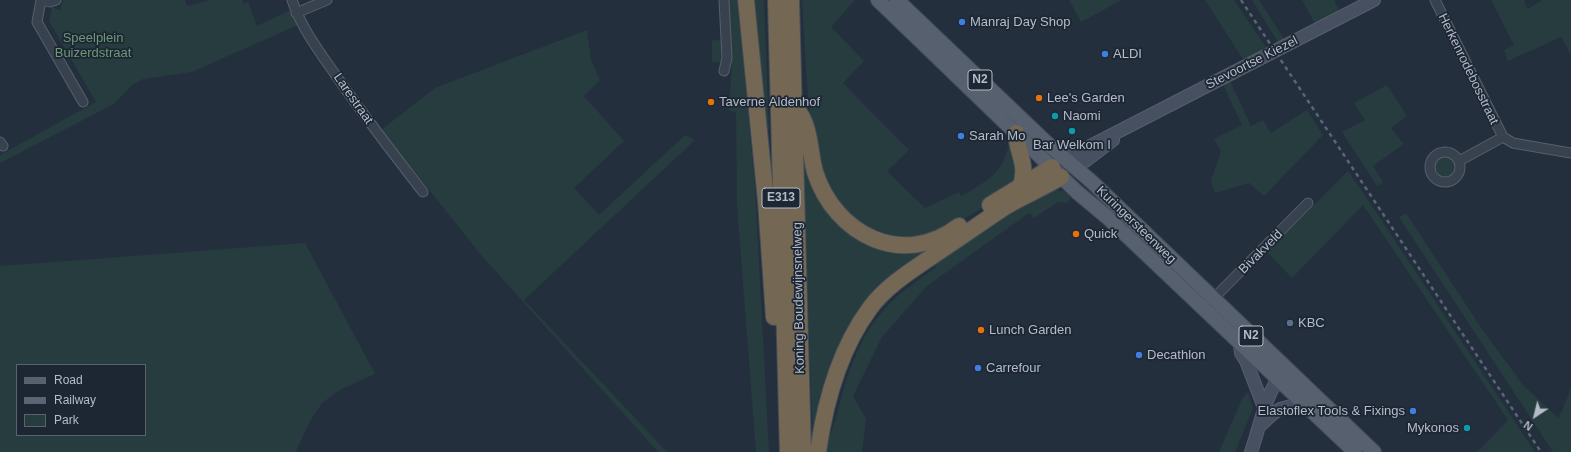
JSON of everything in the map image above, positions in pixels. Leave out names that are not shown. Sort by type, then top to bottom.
[{"type":"highway","points":[[746,0],[766,201],[779,383],[786,396]]},
{"type":"highway","name":"Koning Boudewijnsnelweg","points":[[776,0],[788,452]]},
{"type":"highway","name":"Koning Boudewijnsnelweg","points":[[791,0],[803,452]]},
{"type":"highway","points":[[794,105],[804,117],[815,171],[830,204],[860,233],[881,242],[898,246],[916,245],[949,234],[1021,185],[1059,167]]},
{"type":"highway","points":[[1016,133],[1016,145],[1024,164],[1024,174],[1021,185]]},
{"type":"highway","points":[[818,452],[821,430],[835,377],[852,337],[870,307],[887,289],[913,269],[1006,207],[1059,167]]},
{"type":"main road","name":"Kuringersteenweg","points":[[878,0],[1016,133],[1059,167]]},
{"type":"main road","name":"Kuringersteenweg","points":[[897,0],[985,85],[1059,167],[1076,192],[1107,217],[1240,345],[1355,452]]},
{"type":"main road","name":"Stevoortse Kiezel","points":[[1059,167],[1129,126],[1374,0]]},
{"type":"main road","name":"Stevoortse Kiezel","points":[[1059,167],[1076,168],[1089,160],[1129,126]]},
{"type":"main road","name":"Kuringersteenweg","points":[[1076,168],[1374,452]]},
{"type":"main road","points":[[1240,345],[1241,353],[1265,410]]},
{"type":"main road","points":[[1251,452],[1277,380],[1287,370]]},
{"type":"main road","points":[[1260,427],[1277,410],[1289,405],[1306,406]]},
{"type":"street","points":[[56,0],[50,2],[41,0],[37,22],[83,102]]},
{"type":"street","name":"Larestraat","points":[[292,0],[296,13],[312,42],[364,117],[423,192]]},
{"type":"street","points":[[296,13],[327,0]]},
{"type":"street","points":[[724,0],[727,58],[724,71]]},
{"type":"street","name":"Herkenrodebosstraat","points":[[1435,0],[1502,137],[1512,143],[1571,153]]},
{"type":"street","name":"Herkenrodebosstraat","points":[[1459,161],[1502,137]]},
{"type":"street","name":"Bivakveld","points":[[1213,299],[1308,203]]},
{"type":"green space","name":"Speelplein Buizerdstraat","points":[[63,0],[185,0],[187,6],[210,0],[242,0],[244,4],[248,2],[257,26],[290,10],[298,25],[192,72],[143,79],[132,85],[114,104],[0,163],[0,155],[96,102],[49,21],[52,7],[60,10]]},
{"type":"green space","points":[[720,0],[737,0],[755,187],[769,452],[756,452],[737,205],[736,112],[729,111],[732,63],[712,62],[712,40],[731,41],[731,34],[722,34]]},
{"type":"green space","points":[[751,0],[764,0],[769,130],[762,130]]},
{"type":"green space","points":[[802,0],[855,0],[831,27],[864,61],[843,83],[909,150],[887,171],[925,208],[959,192],[961,196],[986,181],[1003,162],[1009,143],[1013,147],[1019,178],[1002,194],[971,215],[931,234],[900,239],[865,229],[836,203],[820,169],[811,125]]},
{"type":"green space","points":[[1069,0],[1122,0],[1081,22]]},
{"type":"green space","points":[[1205,0],[1234,0],[1267,49],[1244,61]]},
{"type":"green space","points":[[1252,0],[1259,0],[1284,39],[1278,42]]},
{"type":"green space","points":[[1302,0],[1334,0],[1339,11],[1315,24]]},
{"type":"green space","points":[[1491,0],[1524,0],[1528,9],[1542,0],[1571,0],[1571,55],[1561,37],[1508,61],[1504,50],[1514,45]]},
{"type":"green space","points":[[587,30],[591,60],[600,80],[584,96],[624,141],[574,188],[599,215],[685,135],[695,140],[524,300],[667,452],[658,452],[482,256],[381,130],[435,88]]},
{"type":"green space","points":[[1230,81],[1251,126],[1263,120],[1271,133],[1307,110],[1323,135],[1264,196],[1249,183],[1215,193],[1211,181],[1221,151],[1214,139],[1242,125],[1223,85]]},
{"type":"green space","points":[[1387,85],[1407,116],[1391,128],[1404,144],[1373,166],[1383,182],[1377,186],[1342,132],[1365,120],[1354,103]]},
{"type":"green space","points":[[802,145],[851,231],[924,246],[925,253],[866,303],[849,325],[839,347],[813,443]]},
{"type":"green space","points":[[1445,155],[1454,158],[1457,167],[1454,176],[1445,179],[1436,176],[1433,167],[1436,158]]},
{"type":"green space","points":[[1348,171],[1535,452],[1477,452],[1508,420],[1363,205],[1292,278],[1267,252]]},
{"type":"green space","points":[[1056,190],[1064,191],[1070,197],[1068,203],[1058,202],[1034,218],[1029,213],[927,286],[882,337],[853,396],[866,419],[862,452],[826,452],[844,387],[859,348],[873,323],[888,305],[936,267],[933,263],[976,232],[1027,201]]},
{"type":"green space","points":[[1406,213],[1482,329],[1523,385],[1558,418],[1571,388],[1571,452],[1553,452],[1399,217]]},
{"type":"green space","points":[[305,243],[375,374],[330,396],[316,411],[296,452],[0,452],[0,266]]},
{"type":"green space","points":[[1248,392],[1253,408],[1235,452],[1219,452],[1242,399]]},
{"type":"railway","points":[[1241,0],[1541,452]]},
{"type":"place","name":"Manraj Day Shop","points":[[962,22]]},
{"type":"place","name":"ALDI","points":[[1105,54]]},
{"type":"place","name":"Lee's Garden","points":[[1039,98]]},
{"type":"place","name":"Taverne Aldenhof","points":[[711,102]]},
{"type":"place","name":"Naomi","points":[[1055,116]]},
{"type":"place","name":"Bar Welkom I","points":[[1072,131]]},
{"type":"place","name":"Sarah Mo","points":[[961,136]]},
{"type":"place","name":"Quick","points":[[1076,234]]},
{"type":"place","name":"KBC","points":[[1290,323]]},
{"type":"place","name":"Lunch Garden","points":[[981,330]]},
{"type":"place","name":"Decathlon","points":[[1139,355]]},
{"type":"place","name":"Carrefour","points":[[978,368]]},
{"type":"place","name":"Elastoflex Tools & Fixings","points":[[1413,411]]},
{"type":"place","name":"Mykonos","points":[[1467,428]]}]
